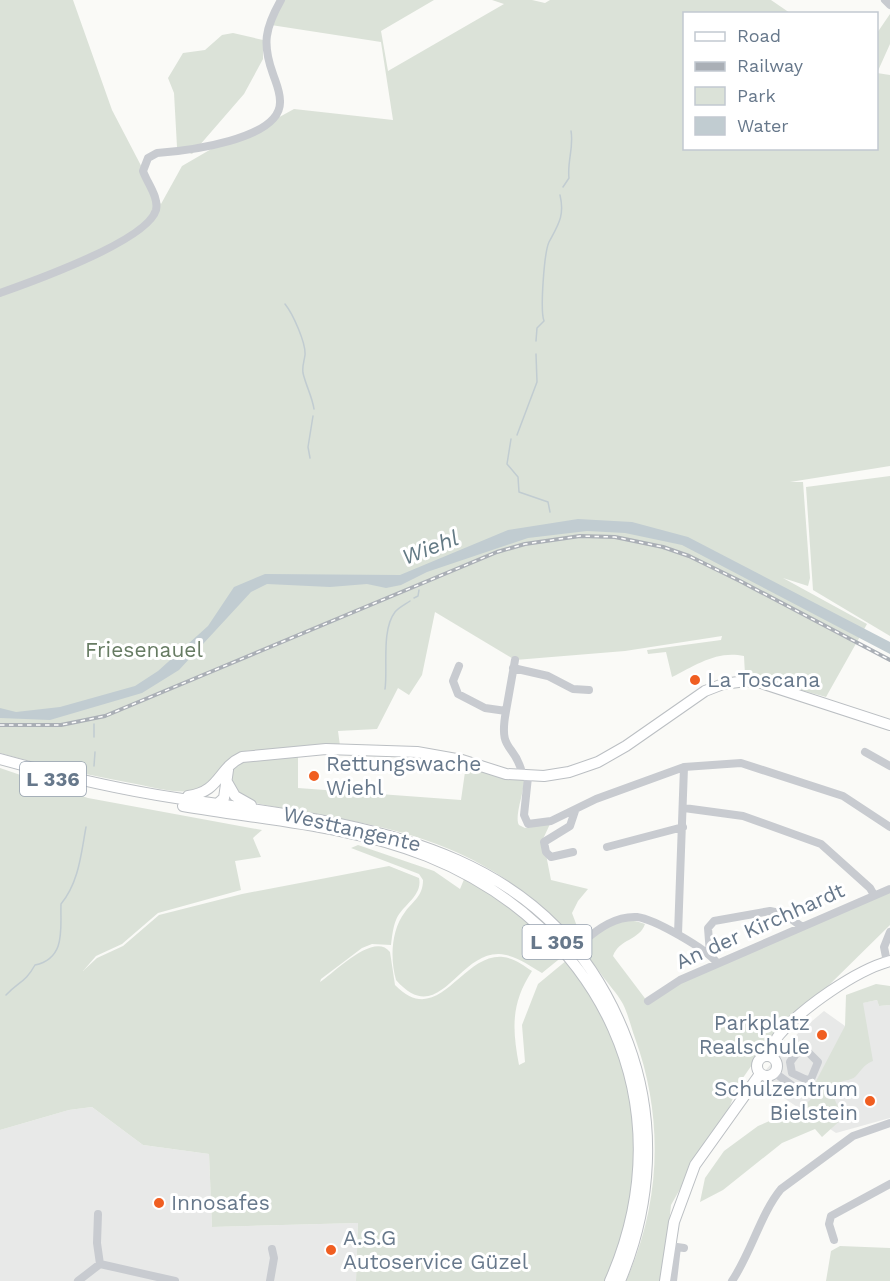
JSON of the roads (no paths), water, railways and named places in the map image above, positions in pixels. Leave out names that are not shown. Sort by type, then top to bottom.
[{"type":"main road","name":"L 336","points":[[176,798],[205,792],[225,775],[237,760],[251,756],[313,751],[325,754],[353,751],[439,755],[506,774],[528,777],[569,772],[598,762],[633,741],[705,691],[734,682],[761,683],[890,725]]},
{"type":"main road","name":"Westtangente","points":[[610,1281],[626,1239],[635,1197],[638,1154],[636,1111],[625,1061],[614,1030],[590,985],[571,957],[538,923],[513,903],[471,877],[426,856],[361,836],[206,810],[72,784],[0,759],[89,783],[330,820],[378,831],[424,845],[466,863],[527,901],[558,930],[584,962],[611,1004],[625,1034],[640,1082],[648,1149],[644,1200],[637,1234],[620,1281]]},
{"type":"main road","points":[[225,775],[218,795],[220,804],[228,813]]},
{"type":"main road","name":"L 305","points":[[225,775],[235,796],[260,809]]},
{"type":"main road","points":[[206,810],[220,804]]},
{"type":"main road","points":[[770,1056],[778,1036],[803,1013],[841,984],[888,961]]},
{"type":"main road","points":[[764,1056],[770,1056],[777,1064],[775,1073],[769,1077],[760,1074],[756,1067],[758,1060],[764,1056]]},
{"type":"main road","points":[[665,1281],[674,1222],[696,1165],[760,1074]]},
{"type":"street","points":[[0,292],[61,270],[105,249],[146,225],[154,215],[157,204],[143,171],[148,158],[157,153],[222,143],[270,122],[277,114],[280,99],[265,44],[281,0]]},
{"type":"street","points":[[885,0],[890,5]]},
{"type":"street","points":[[588,690],[573,689],[548,676],[514,664],[502,732],[504,743],[520,765],[522,773],[528,777],[524,815],[528,824],[551,821],[596,799],[684,767],[741,763],[843,796],[890,827]]},
{"type":"street","points":[[459,666],[453,681],[458,694],[485,708],[506,711]]},
{"type":"street","points":[[865,752],[890,766]]},
{"type":"street","points":[[678,934],[684,767]]},
{"type":"street","points":[[684,808],[743,816],[821,844],[870,888],[874,895]]},
{"type":"street","points":[[573,852],[550,857],[546,852],[544,842],[570,826],[574,811]]},
{"type":"street","points":[[607,847],[683,827]]},
{"type":"street","name":"An der Kirchhardt","points":[[648,1001],[680,980],[890,889]]},
{"type":"street","points":[[710,954],[708,928],[714,921],[770,911],[784,914],[801,926]]},
{"type":"street","points":[[584,941],[596,930],[615,920],[638,917],[678,934],[710,954],[717,963]]},
{"type":"street","points":[[888,961],[884,947],[890,932]]},
{"type":"street","points":[[775,1073],[797,1089]]},
{"type":"street","points":[[732,1281],[758,1234],[771,1200],[780,1189],[853,1136],[890,1123]]},
{"type":"street","points":[[834,1239],[829,1224],[831,1216],[890,1184]]},
{"type":"street","points":[[99,1214],[97,1243],[100,1264]]},
{"type":"street","points":[[673,1281],[677,1247],[684,1248]]},
{"type":"street","points":[[270,1281],[274,1258],[272,1249]]},
{"type":"street","points":[[78,1281],[100,1264]]},
{"type":"street","points":[[100,1264],[176,1281]]},
{"type":"water","points":[[578,519],[632,522],[688,537],[890,642],[890,654],[682,545],[625,533],[587,531],[528,538],[427,572],[401,585],[386,588],[367,584],[330,587],[267,584],[251,592],[179,670],[142,693],[50,720],[0,718],[0,708],[16,712],[60,707],[135,686],[158,671],[208,626],[234,587],[265,574],[400,575],[508,530]]},
{"type":"waterway","points":[[563,187],[569,178],[571,131]]},
{"type":"waterway","points":[[536,341],[537,328],[544,321],[543,295],[546,258],[549,242],[561,215],[560,195]]},
{"type":"waterway","points":[[285,304],[295,321],[305,350],[303,373],[314,409]]},
{"type":"waterway","points":[[517,435],[537,382],[536,354]]},
{"type":"waterway","points":[[310,458],[308,447],[313,416]]},
{"type":"waterway","points":[[511,439],[507,464],[518,477],[519,492],[548,502],[550,512]]},
{"type":"waterway","points":[[414,598],[418,596],[419,590]]},
{"type":"waterway","points":[[385,689],[388,629],[395,612],[410,601]]},
{"type":"waterway","points":[[94,724],[94,737]]},
{"type":"waterway","points":[[94,766],[95,752]]},
{"type":"waterway","points":[[6,995],[25,979],[35,965],[52,956],[57,949],[61,932],[61,904],[76,877],[86,827]]},
{"type":"railway","points":[[0,725],[61,725],[105,716],[497,552],[525,544],[580,536],[615,537],[663,547],[689,556],[890,660]]},
{"type":"place","name":"La Toscana","points":[[695,680]]},
{"type":"place","name":"Rettungswache Wiehl","points":[[314,776]]},
{"type":"place","name":"Parkplatz Realschule","points":[[822,1035]]},
{"type":"place","name":"Schulzentrum Bielstein","points":[[870,1101]]},
{"type":"place","name":"Innosafes","points":[[159,1203]]},
{"type":"place","name":"A.S.G Autoservice Güzel","points":[[331,1250]]},
{"type":"water label","name":"Wiehl","points":[[430,547]]},
{"type":"park label","name":"Friesenauel","points":[[144,650]]}]
